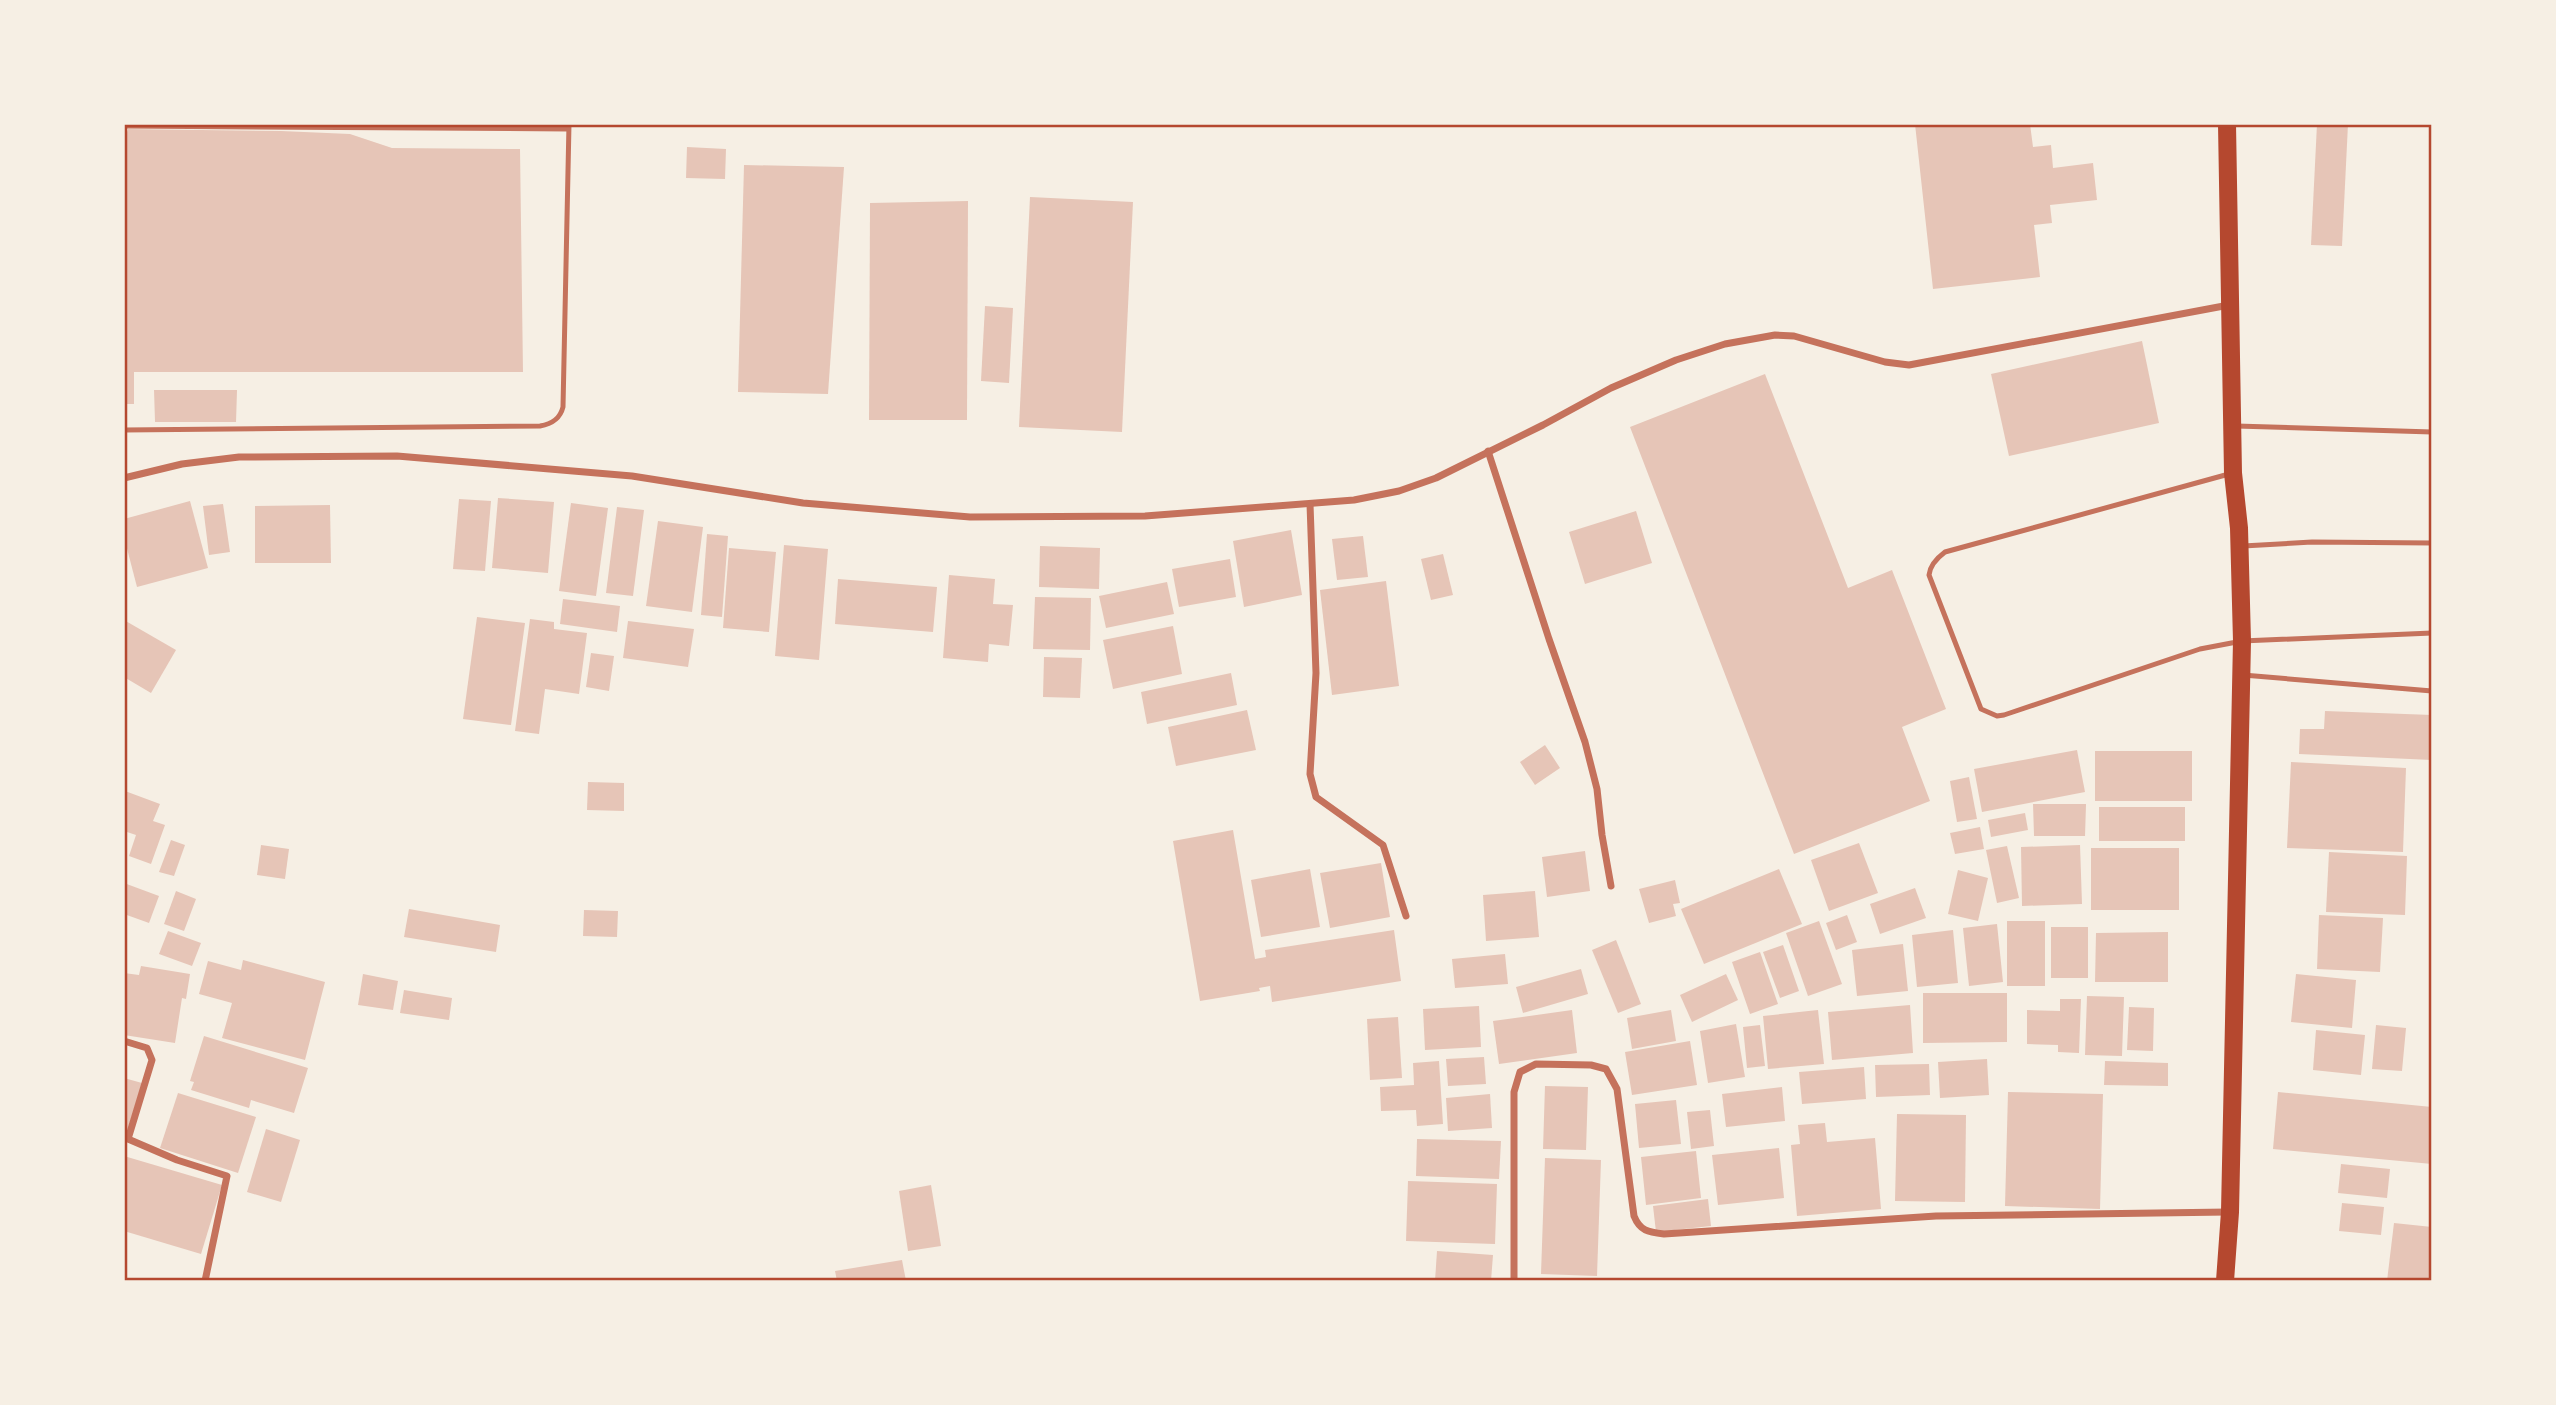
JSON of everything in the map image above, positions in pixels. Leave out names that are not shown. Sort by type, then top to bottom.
[{"type":"main road","points":[[2225,1281],[2230,1212],[2242,675],[2239,546],[2233,473],[2227,124]]},
{"type":"street","points":[[124,478],[182,464],[239,457],[397,456],[632,476],[803,503],[970,517],[1145,516],[1311,504],[1353,500],[1399,491],[1436,478],[1611,388],[1676,360],[1725,344],[1775,335],[1794,336],[1885,362],[1909,365],[2229,304]]},
{"type":"street","points":[[1488,451],[1585,741],[1597,789],[1611,886]]},
{"type":"street","points":[[1311,504],[1316,673],[1310,774],[1312,788],[1316,797],[1383,845],[1406,916]]},
{"type":"street","points":[[124,1041],[148,1048],[152,1060],[128,1139],[177,1160],[227,1176],[205,1281]]},
{"type":"street","points":[[1514,1278],[1514,1092],[1520,1072],[1536,1064],[1591,1065],[1606,1069],[1617,1089],[1634,1216],[1645,1231],[1664,1234],[1936,1216],[2230,1212]]},
{"type":"lane","points":[[124,126],[568,127],[563,407],[556,420],[540,426],[124,430]]},
{"type":"lane","points":[[2233,426],[2432,432]]},
{"type":"lane","points":[[2233,473],[1945,552],[1930,568],[1929,575],[1981,709],[1997,716],[2200,649],[2242,641],[2432,633]]},
{"type":"lane","points":[[2239,546],[2312,542],[2432,543]]},
{"type":"lane","points":[[2242,675],[2432,691]]},
{"type":"building","points":[[1915,124],[2030,124],[2033,147],[2051,145],[2053,168],[2093,163],[2097,200],[2050,205],[2052,223],[2034,225],[2040,277],[1933,289]]},
{"type":"building","points":[[2317,124],[2348,124],[2342,246],[2311,245]]},
{"type":"building","points":[[128,129],[350,134],[392,148],[520,149],[523,372],[134,372],[134,404],[124,404],[124,141]]},
{"type":"building","points":[[687,147],[726,149],[725,179],[686,178]]},
{"type":"building","points":[[744,165],[844,167],[828,394],[738,392]]},
{"type":"building","points":[[1030,197],[1133,202],[1122,432],[1019,427]]},
{"type":"building","points":[[968,201],[967,420],[869,420],[870,203]]},
{"type":"building","points":[[985,306],[1013,308],[1009,383],[981,381]]},
{"type":"building","points":[[2142,341],[2159,423],[2009,456],[1991,374]]},
{"type":"building","points":[[1765,374],[1848,588],[1892,570],[1946,709],[1902,727],[1930,801],[1794,854],[1630,427]]},
{"type":"building","points":[[154,390],[237,390],[236,422],[155,422]]},
{"type":"building","points":[[498,498],[554,502],[548,573],[492,568]]},
{"type":"building","points":[[459,499],[491,501],[485,571],[453,569]]},
{"type":"building","points":[[190,501],[208,568],[137,587],[124,537],[124,519]]},
{"type":"building","points":[[571,503],[608,508],[596,596],[559,591]]},
{"type":"building","points":[[223,504],[230,552],[209,555],[203,506]]},
{"type":"building","points":[[330,505],[331,563],[255,563],[255,506]]},
{"type":"building","points":[[617,507],[644,510],[633,596],[606,593]]},
{"type":"building","points":[[1636,511],[1652,563],[1585,584],[1569,532]]},
{"type":"building","points":[[658,521],[703,527],[692,612],[646,606]]},
{"type":"building","points":[[1291,530],[1302,595],[1244,607],[1233,541]]},
{"type":"building","points":[[707,534],[728,536],[722,617],[701,615]]},
{"type":"building","points":[[1363,536],[1368,577],[1337,580],[1332,539]]},
{"type":"building","points":[[784,545],[828,549],[819,660],[775,656]]},
{"type":"building","points":[[1040,546],[1100,548],[1099,589],[1039,587]]},
{"type":"building","points":[[729,548],[776,552],[769,632],[723,628]]},
{"type":"building","points":[[1443,554],[1453,595],[1431,600],[1421,559]]},
{"type":"building","points":[[1230,559],[1236,597],[1179,607],[1172,569]]},
{"type":"building","points":[[949,575],[995,579],[993,604],[1013,605],[1009,646],[989,644],[988,662],[943,658]]},
{"type":"building","points":[[838,579],[937,587],[933,632],[835,624]]},
{"type":"building","points":[[1386,581],[1399,686],[1332,695],[1320,590]]},
{"type":"building","points":[[1167,582],[1174,614],[1106,628],[1099,596]]},
{"type":"building","points":[[1035,597],[1091,598],[1090,650],[1033,649]]},
{"type":"building","points":[[563,599],[620,606],[617,632],[560,624]]},
{"type":"building","points":[[477,617],[525,623],[511,725],[463,719]]},
{"type":"building","points":[[530,619],[554,622],[554,629],[587,633],[579,694],[545,689],[539,734],[515,731]]},
{"type":"building","points":[[124,620],[176,650],[151,693],[124,677]]},
{"type":"building","points":[[628,621],[694,629],[688,667],[623,658]]},
{"type":"building","points":[[1173,626],[1182,674],[1113,689],[1103,640]]},
{"type":"building","points":[[591,653],[614,656],[609,691],[586,687]]},
{"type":"building","points":[[1044,657],[1082,658],[1080,698],[1043,697]]},
{"type":"building","points":[[1231,673],[1237,705],[1147,724],[1141,692]]},
{"type":"building","points":[[1247,710],[1256,750],[1176,766],[1168,727]]},
{"type":"building","points":[[2325,711],[2432,715],[2432,760],[2299,754],[2300,729],[2324,729]]},
{"type":"building","points":[[1545,745],[1560,768],[1535,785],[1520,762]]},
{"type":"building","points":[[2077,750],[2085,792],[1982,812],[1974,769]]},
{"type":"building","points":[[2095,751],[2192,751],[2192,801],[2095,801]]},
{"type":"building","points":[[2291,762],[2406,768],[2403,852],[2287,848]]},
{"type":"building","points":[[1969,777],[1977,819],[1957,822],[1950,781]]},
{"type":"building","points":[[588,782],[624,783],[624,811],[587,810]]},
{"type":"building","points":[[125,791],[160,804],[153,821],[165,825],[151,864],[129,856],[136,835],[124,831]]},
{"type":"building","points":[[2033,804],[2086,804],[2085,836],[2034,836]]},
{"type":"building","points":[[2099,807],[2185,807],[2185,841],[2099,841]]},
{"type":"building","points":[[2025,813],[2028,830],[1991,837],[1988,820]]},
{"type":"building","points":[[1980,827],[1984,849],[1955,854],[1950,833]]},
{"type":"building","points":[[1233,830],[1255,959],[1266,957],[1265,950],[1394,930],[1401,981],[1272,1002],[1270,986],[1259,988],[1260,991],[1200,1001],[1173,841]]},
{"type":"building","points":[[171,840],[185,845],[174,876],[159,872]]},
{"type":"building","points":[[1859,843],[1878,893],[1829,911],[1811,860]]},
{"type":"building","points":[[261,845],[289,849],[285,879],[257,875]]},
{"type":"building","points":[[2080,845],[2082,904],[2022,906],[2021,847]]},
{"type":"building","points":[[2007,846],[2019,898],[1997,903],[1986,850]]},
{"type":"building","points":[[2091,848],[2179,848],[2179,910],[2091,910]]},
{"type":"building","points":[[1585,851],[1590,891],[1547,897],[1542,857]]},
{"type":"building","points":[[2329,852],[2407,856],[2405,915],[2326,912]]},
{"type":"building","points":[[1381,863],[1390,917],[1330,928],[1320,873]]},
{"type":"building","points":[[1310,869],[1320,927],[1261,937],[1251,880]]},
{"type":"building","points":[[1779,869],[1802,924],[1704,964],[1681,909]]},
{"type":"building","points":[[1958,870],[1988,878],[1978,921],[1948,914]]},
{"type":"building","points":[[1675,880],[1680,903],[1673,904],[1676,916],[1649,923],[1639,889]]},
{"type":"building","points":[[124,883],[159,896],[149,923],[124,914]]},
{"type":"building","points":[[1915,888],[1926,918],[1880,934],[1870,904]]},
{"type":"building","points":[[176,891],[196,899],[184,931],[164,924]]},
{"type":"building","points":[[1535,891],[1539,937],[1486,941],[1483,895]]},
{"type":"building","points":[[409,909],[500,925],[496,952],[404,937]]},
{"type":"building","points":[[584,910],[618,911],[617,937],[583,936]]},
{"type":"building","points":[[1847,915],[1857,942],[1836,950],[1826,923]]},
{"type":"building","points":[[2319,915],[2383,918],[2380,972],[2317,969]]},
{"type":"building","points":[[1819,921],[1842,984],[1808,996],[1786,933]]},
{"type":"building","points":[[2007,921],[2045,921],[2045,986],[2007,986]]},
{"type":"building","points":[[1997,924],[2003,982],[1969,986],[1963,928]]},
{"type":"building","points":[[2051,927],[2088,927],[2088,978],[2051,978]]},
{"type":"building","points":[[1953,930],[1958,983],[1917,987],[1912,935]]},
{"type":"building","points":[[168,931],[201,943],[192,966],[159,954]]},
{"type":"building","points":[[2168,932],[2168,982],[2095,982],[2096,933]]},
{"type":"building","points":[[1616,940],[1641,1004],[1618,1013],[1592,950]]},
{"type":"building","points":[[1903,944],[1908,991],[1857,996],[1852,950]]},
{"type":"building","points":[[1783,945],[1799,991],[1780,998],[1763,952]]},
{"type":"building","points":[[1760,952],[1778,1004],[1750,1014],[1732,962]]},
{"type":"building","points":[[1505,954],[1508,984],[1455,988],[1452,959]]},
{"type":"building","points":[[243,960],[325,982],[305,1060],[222,1038],[232,1003],[199,994],[208,961],[241,970]]},
{"type":"building","points":[[141,966],[190,974],[186,999],[182,998],[175,1043],[124,1035],[124,973],[139,975]]},
{"type":"building","points":[[1581,969],[1588,994],[1523,1013],[1516,987]]},
{"type":"building","points":[[363,974],[398,981],[393,1010],[358,1005]]},
{"type":"building","points":[[1726,974],[1738,1000],[1692,1022],[1680,995]]},
{"type":"building","points":[[2296,974],[2356,980],[2352,1028],[2291,1022]]},
{"type":"building","points":[[404,990],[452,998],[449,1020],[400,1013]]},
{"type":"building","points":[[1923,993],[2007,993],[2007,1042],[1923,1043]]},
{"type":"building","points":[[2087,996],[2124,997],[2122,1056],[2085,1055]]},
{"type":"building","points":[[2060,999],[2081,999],[2079,1053],[2058,1052],[2058,1045],[2027,1044],[2027,1010],[2060,1011]]},
{"type":"building","points":[[1910,1005],[1913,1053],[1832,1060],[1828,1012]]},
{"type":"building","points":[[1479,1006],[1481,1047],[1425,1050],[1423,1009]]},
{"type":"building","points":[[2129,1007],[2154,1008],[2153,1051],[2127,1050]]},
{"type":"building","points":[[1572,1010],[1577,1053],[1499,1064],[1493,1021]]},
{"type":"building","points":[[1671,1010],[1676,1041],[1632,1049],[1627,1018]]},
{"type":"building","points":[[1818,1010],[1824,1064],[1768,1069],[1763,1016]]},
{"type":"building","points":[[1398,1017],[1402,1078],[1370,1080],[1367,1019]]},
{"type":"building","points":[[1736,1024],[1745,1077],[1708,1083],[1700,1031]]},
{"type":"building","points":[[1760,1025],[1765,1066],[1747,1068],[1743,1027]]},
{"type":"building","points":[[2376,1025],[2406,1028],[2402,1071],[2372,1069]]},
{"type":"building","points":[[2316,1030],[2365,1035],[2361,1075],[2313,1070]]},
{"type":"building","points":[[204,1036],[308,1068],[294,1113],[251,1100],[249,1108],[191,1090],[194,1082],[190,1081]]},
{"type":"building","points":[[1690,1041],[1697,1085],[1632,1095],[1625,1052]]},
{"type":"building","points":[[1484,1057],[1486,1084],[1448,1086],[1446,1059]]},
{"type":"building","points":[[1987,1059],[1989,1095],[1940,1098],[1938,1062]]},
{"type":"building","points":[[1439,1061],[1443,1124],[1417,1126],[1416,1110],[1381,1111],[1380,1087],[1414,1085],[1413,1063]]},
{"type":"building","points":[[2105,1061],[2168,1063],[2168,1086],[2104,1085]]},
{"type":"building","points":[[1929,1064],[1930,1095],[1876,1097],[1875,1065]]},
{"type":"building","points":[[1864,1067],[1866,1099],[1802,1104],[1799,1072]]},
{"type":"building","points":[[124,1078],[142,1083],[125,1138],[124,1138]]},
{"type":"building","points":[[1545,1086],[1588,1087],[1586,1150],[1543,1149]]},
{"type":"building","points":[[1782,1087],[1785,1121],[1726,1127],[1722,1094]]},
{"type":"building","points":[[2008,1092],[2103,1094],[2100,1209],[2005,1206]]},
{"type":"building","points":[[2278,1092],[2432,1107],[2432,1164],[2273,1149]]},
{"type":"building","points":[[178,1093],[256,1117],[238,1173],[160,1148]]},
{"type":"building","points":[[1490,1094],[1492,1128],[1448,1131],[1446,1098]]},
{"type":"building","points":[[1676,1100],[1681,1144],[1639,1148],[1635,1104]]},
{"type":"building","points":[[1710,1110],[1714,1146],[1691,1149],[1687,1112]]},
{"type":"building","points":[[1897,1114],[1966,1115],[1965,1202],[1895,1201]]},
{"type":"building","points":[[1825,1123],[1827,1142],[1875,1138],[1881,1209],[1797,1216],[1791,1145],[1800,1144],[1798,1125]]},
{"type":"building","points":[[266,1129],[300,1140],[281,1202],[247,1192]]},
{"type":"building","points":[[1417,1139],[1501,1141],[1499,1179],[1416,1176]]},
{"type":"building","points":[[1779,1148],[1784,1198],[1718,1205],[1712,1155]]},
{"type":"building","points":[[1696,1151],[1701,1198],[1646,1205],[1641,1157]]},
{"type":"building","points":[[124,1156],[222,1185],[201,1254],[124,1231]]},
{"type":"building","points":[[1545,1158],[1601,1160],[1597,1276],[1541,1274]]},
{"type":"building","points":[[2341,1164],[2390,1169],[2387,1198],[2338,1193]]},
{"type":"building","points":[[1408,1181],[1497,1184],[1495,1244],[1406,1241]]},
{"type":"building","points":[[931,1185],[941,1246],[908,1251],[899,1191]]},
{"type":"building","points":[[1708,1199],[1711,1226],[1656,1232],[1653,1206]]},
{"type":"building","points":[[2342,1203],[2384,1207],[2381,1235],[2339,1231]]},
{"type":"building","points":[[2394,1223],[2432,1227],[2432,1281],[2387,1281]]},
{"type":"building","points":[[1437,1251],[1493,1255],[1491,1281],[1435,1281]]},
{"type":"building","points":[[902,1260],[906,1281],[837,1281],[835,1271]]}]
